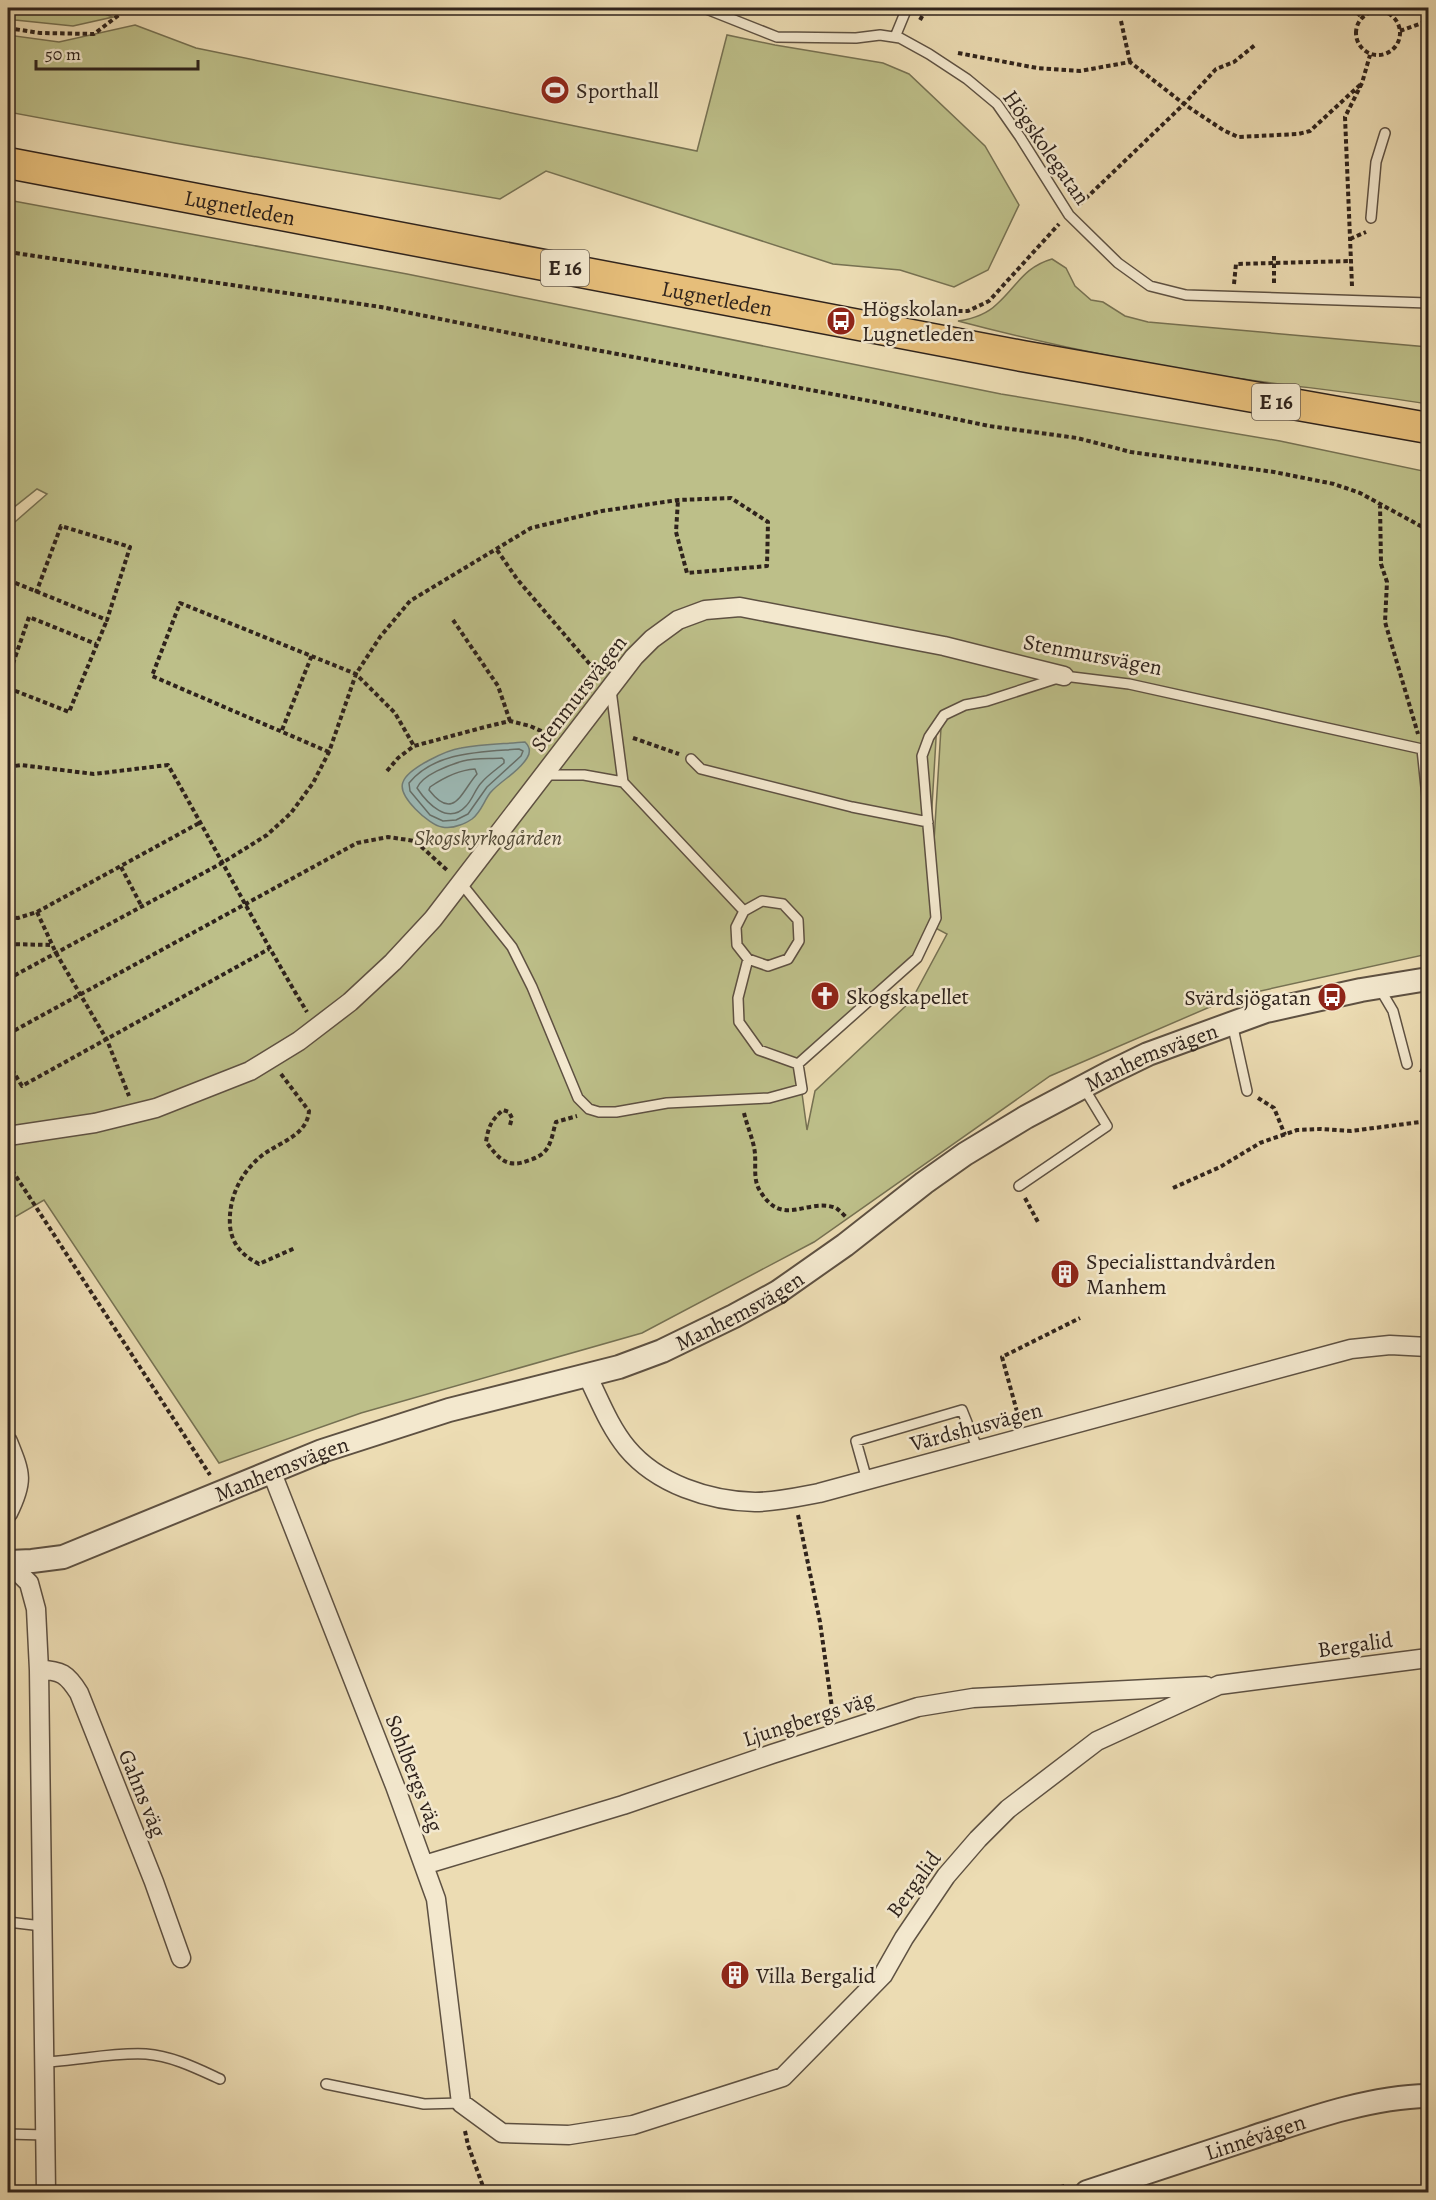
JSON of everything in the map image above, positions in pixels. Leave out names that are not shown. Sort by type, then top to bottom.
[{"type":"highway","name":"Lugnetleden","points":[[8,163],[1022,356],[1428,428]]},
{"type":"street","name":"Stenmursvägen","points":[[8,1136],[94,1124],[156,1108],[250,1071],[316,1028],[350,1002],[393,962],[433,919],[634,657],[652,639],[678,620],[705,610],[740,608],[944,646],[1064,676]]},
{"type":"street","name":"Manhemsvägen","points":[[8,1562],[63,1557],[322,1451],[449,1410],[619,1367],[662,1351],[734,1317],[778,1292],[965,1154],[1083,1086],[1148,1054],[1266,1011],[1428,979]]},
{"type":"street","name":"Värdshusvägen","points":[[587,1375],[606,1416],[625,1446],[665,1479],[693,1491],[729,1500],[757,1502],[794,1497],[867,1480],[1351,1349],[1390,1345],[1428,1347]]},
{"type":"street","points":[[8,1442],[20,1481],[19,1489],[8,1513]]},
{"type":"street","name":"Sohlbergs väg","points":[[272,1473],[395,1786],[436,1899],[461,2103]]},
{"type":"street","points":[[8,1562],[29,1582],[36,1609],[39,1670],[46,2193]]},
{"type":"street","name":"Bergalid","points":[[461,2103],[502,2133],[569,2135],[633,2125],[783,2077],[883,1975],[904,1938],[946,1876],[1008,1809],[1097,1741],[1219,1685],[1428,1658]]},
{"type":"street","name":"Gahns väg","points":[[39,1670],[61,1672],[68,1677],[79,1694],[154,1882],[181,1958]]},
{"type":"street","name":"Ljungbergs väg","points":[[424,1865],[672,1789],[918,1707],[973,1698],[1219,1685]]},
{"type":"street","name":"Linnévägen","points":[[1087,2193],[1336,2112],[1377,2103],[1428,2096]]},
{"type":"lane","name":"Högskolegatan","points":[[704,8],[777,37],[856,38],[880,35],[895,37],[909,43],[967,79],[997,104],[1069,215],[1118,263],[1150,286],[1186,295],[1428,303]]},
{"type":"lane","points":[[895,37],[907,8]]},
{"type":"lane","points":[[1371,218],[1376,162],[1385,133]]},
{"type":"lane","points":[[798,1064],[917,958],[936,918],[922,756],[928,737],[944,715],[965,705],[1064,676]]},
{"type":"lane","name":"Stenmursvägen","points":[[1064,676],[1129,684],[1422,748]]},
{"type":"lane","points":[[611,688],[623,782],[744,911]]},
{"type":"lane","points":[[1422,748],[1428,806]]},
{"type":"lane","points":[[691,759],[701,769],[852,807],[928,822]]},
{"type":"lane","points":[[544,776],[584,775],[623,782]]},
{"type":"lane","points":[[461,883],[512,947],[532,987],[578,1098],[589,1109],[616,1112],[667,1102],[768,1098],[802,1089],[798,1064]]},
{"type":"lane","points":[[762,901],[783,904],[798,920],[800,941],[788,959],[768,966],[748,959],[737,945],[736,927],[744,911],[762,901]]},
{"type":"lane","points":[[748,959],[738,998],[739,1022],[759,1050],[798,1064]]},
{"type":"lane","points":[[1379,987],[1393,1011],[1407,1064]]},
{"type":"lane","points":[[1232,1023],[1247,1091]]},
{"type":"lane","points":[[1019,1186],[1107,1126],[1083,1086]]},
{"type":"lane","points":[[867,1480],[856,1441],[962,1410],[978,1450]]},
{"type":"lane","points":[[8,1922],[42,1926]]},
{"type":"lane","points":[[44,2062],[147,2054],[176,2060],[220,2079]]},
{"type":"lane","points":[[326,2084],[424,2104],[461,2103]]},
{"type":"lane","points":[[8,2134],[45,2135]]},
{"type":"path","points":[[8,28],[40,33],[94,34],[128,8]]},
{"type":"path","points":[[1351,8],[1362,17]]},
{"type":"path","points":[[1369,11],[1383,11],[1395,18],[1400,31],[1399,42],[1392,51],[1382,56],[1370,55],[1359,47],[1354,33],[1358,20],[1369,11]]},
{"type":"path","points":[[1121,21],[1130,62],[1184,104],[1223,130],[1238,137],[1298,134],[1310,131],[1362,83]]},
{"type":"path","points":[[1400,31],[1428,21]]},
{"type":"path","points":[[943,311],[968,310],[989,301],[1069,215],[1184,104],[1216,69],[1234,62],[1255,45]]},
{"type":"path","points":[[951,48],[959,54],[1037,68],[1080,71],[1130,62]]},
{"type":"path","points":[[1352,301],[1346,117],[1362,83],[1370,55]]},
{"type":"path","points":[[8,252],[381,308],[875,402],[989,426],[1077,438],[1131,452],[1275,472],[1335,484],[1360,492],[1428,530]]},
{"type":"path","points":[[1274,254],[1274,298]]},
{"type":"path","points":[[1233,297],[1236,264],[1351,261]]},
{"type":"path","points":[[8,979],[222,863],[267,835],[291,813],[313,783],[329,752],[356,674],[380,637],[410,601],[531,528],[602,511],[678,500],[731,498],[768,522],[767,566],[687,573],[676,532],[678,500]]},
{"type":"path","points":[[1380,504],[1381,564],[1387,582],[1385,622],[1422,748]]},
{"type":"path","points":[[8,688],[69,712],[107,620],[130,548],[61,526],[36,593]]},
{"type":"path","points":[[498,550],[517,579],[611,688]]},
{"type":"path","points":[[8,583],[13,582],[107,620]]},
{"type":"path","points":[[329,752],[152,675],[180,603],[356,674],[395,713],[414,746]]},
{"type":"path","points":[[8,678],[29,617],[96,644]]},
{"type":"path","points":[[453,620],[498,686],[510,721]]},
{"type":"path","points":[[282,730],[312,655]]},
{"type":"path","points":[[387,771],[398,758],[414,746],[510,721],[530,726],[569,743]]},
{"type":"path","points":[[615,731],[691,759]]},
{"type":"path","points":[[8,767],[21,765],[94,774],[168,765],[269,949],[316,1028]]},
{"type":"path","points":[[8,917],[18,918],[37,912],[201,822]]},
{"type":"path","points":[[8,1034],[357,843],[388,837],[415,842],[461,883]]},
{"type":"path","points":[[121,867],[142,907]]},
{"type":"path","points":[[37,912],[51,945],[82,994],[107,1040],[136,1113]]},
{"type":"path","points":[[8,944],[51,945]]},
{"type":"path","points":[[8,1063],[22,1086],[269,949]]},
{"type":"path","points":[[274,1056],[282,1074],[309,1111],[308,1122],[297,1134],[264,1154],[249,1167],[236,1189],[229,1212],[231,1238],[244,1257],[259,1264],[295,1248]]},
{"type":"path","points":[[1247,1091],[1274,1108],[1285,1135]]},
{"type":"path","points":[[740,1099],[755,1153],[754,1171],[759,1190],[773,1207],[793,1211],[817,1206],[836,1208],[863,1231]]},
{"type":"path","points":[[510,1125],[513,1118],[509,1112],[502,1110],[493,1119],[486,1142],[502,1160],[510,1164],[521,1164],[538,1158],[546,1149],[556,1122],[574,1117],[589,1109]]},
{"type":"path","points":[[1173,1188],[1220,1167],[1260,1143],[1297,1130],[1352,1131],[1428,1120]]},
{"type":"path","points":[[8,1164],[204,1464],[220,1493]]},
{"type":"path","points":[[1019,1186],[1039,1224]]},
{"type":"path","points":[[1024,1437],[1002,1357],[1080,1318]]},
{"type":"path","points":[[794,1497],[820,1622],[836,1733]]},
{"type":"path","points":[[461,2103],[468,2145],[485,2193]]},
{"type":"green space","points":[[8,8],[87,8],[113,17],[73,26],[15,20],[8,17]]},
{"type":"green space","points":[[135,25],[196,48],[697,151],[727,35],[883,63],[909,74],[985,146],[1019,205],[988,270],[954,287],[900,270],[833,264],[546,171],[500,199],[8,112],[8,35],[59,42]]},
{"type":"green space","name":"Skogskyrkogården","points":[[8,200],[407,274],[1001,394],[1280,441],[1428,472],[1428,954],[1233,997],[1050,1076],[814,1242],[642,1333],[361,1413],[219,1463],[44,1200],[8,1221],[8,528],[47,494],[37,489],[8,512]],"holes":[[[937,722],[941,728],[934,841],[930,840]],[[928,924],[947,934],[911,1001],[815,1091],[807,1130],[798,1064],[917,958]]]},
{"type":"green space","points":[[1052,259],[1066,268],[1075,286],[1091,300],[1103,302],[1125,316],[1148,322],[1428,347],[1428,404],[1188,371],[1056,345],[958,321],[989,311],[1034,267]]},
{"type":"water","points":[[525,742],[529,752],[523,763],[490,793],[475,816],[463,824],[449,827],[436,825],[415,809],[402,788],[403,782],[412,771],[455,749]]},
{"type":"place","name":"Sporthall","points":[[555,90]]},
{"type":"place","name":"Högskolan Lugnetleden","points":[[841,321]]},
{"type":"place","name":"Skogskapellet","points":[[825,996]]},
{"type":"place","name":"Svärdsjögatan","points":[[1332,997]]},
{"type":"place","name":"Specialisttandvården Manhem","points":[[1065,1274]]},
{"type":"place","name":"Villa Bergalid","points":[[735,1975]]}]
